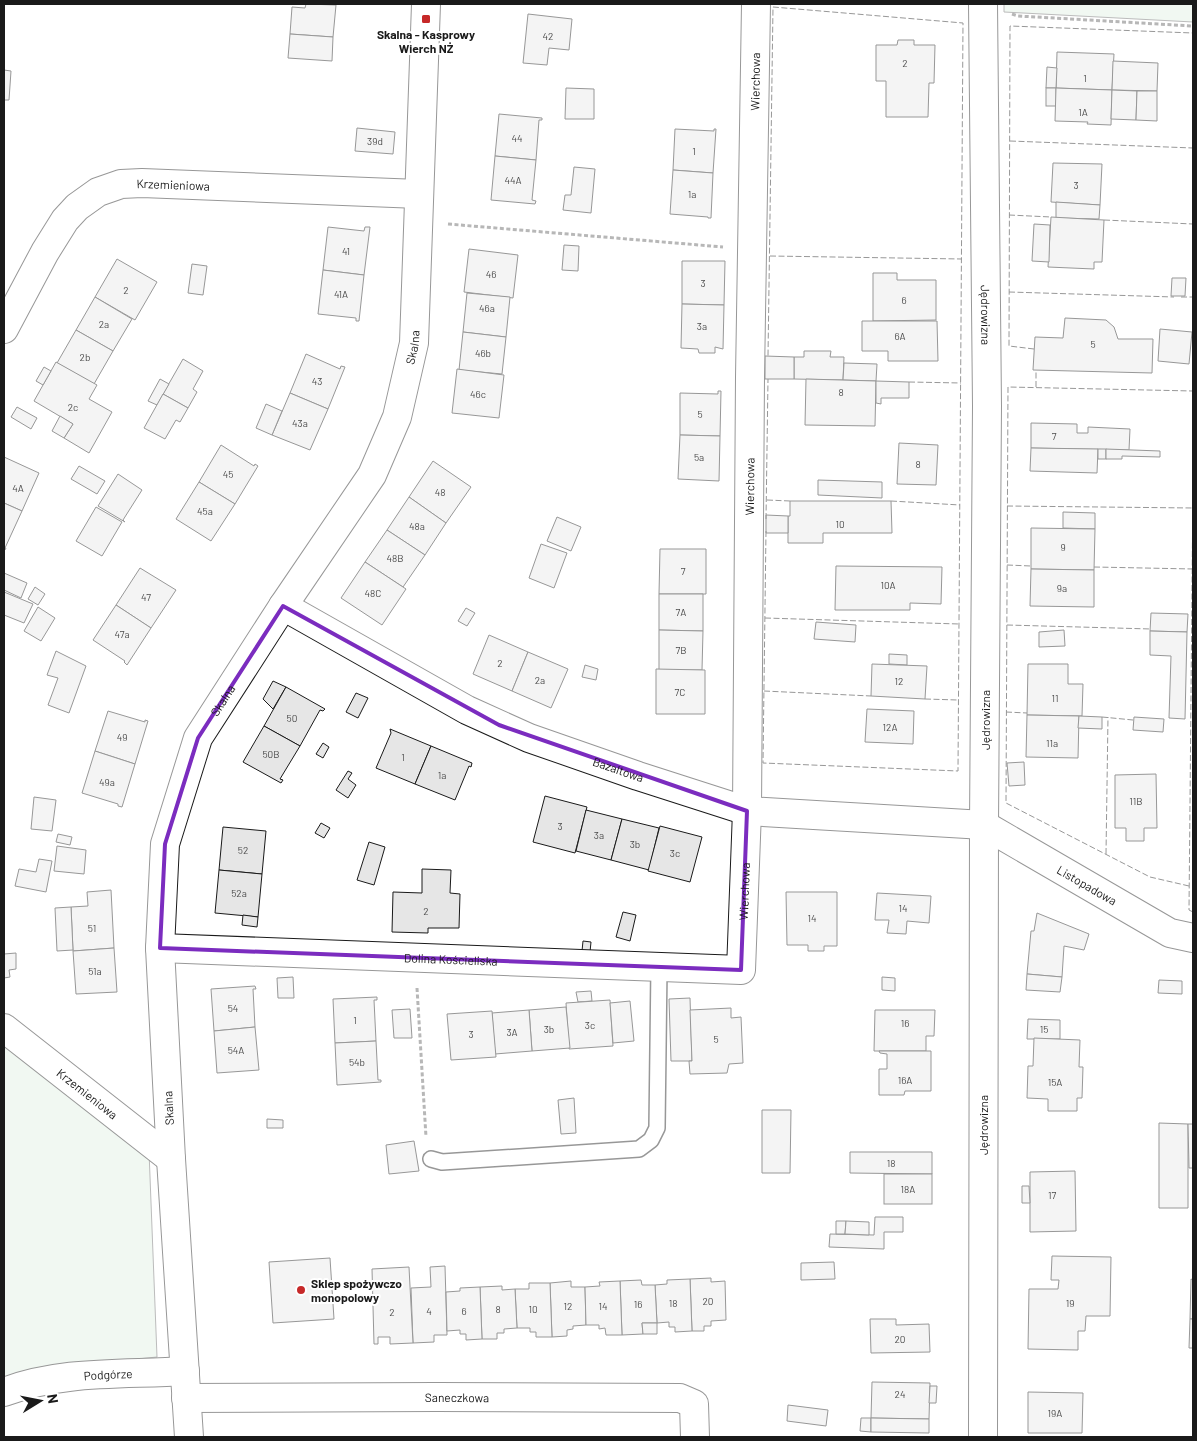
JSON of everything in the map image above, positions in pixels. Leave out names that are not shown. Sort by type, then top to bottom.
[{"type":"street","name":"Skalna","points":[[188,1437],[170,1159],[160,948],[165,844],[198,738],[283,606],[372,475],[397,417],[414,343],[426,4]]},
{"type":"street","name":"Wierchowa","points":[[741,970],[748,811],[750,386],[756,4]]},
{"type":"street","name":"Jędrowizna","points":[[983,4],[987,406],[983,1437]]},
{"type":"street","name":"Krzemieniowa","points":[[4,329],[45,252],[65,220],[88,198],[111,186],[147,183],[419,194]]},
{"type":"street","name":"Bazaltowa","points":[[283,606],[467,710],[499,725],[529,738],[621,770],[748,811],[984,825]]},
{"type":"street","name":"Listopadowa","points":[[984,825],[1170,934],[1193,938]]},
{"type":"street","name":"Dolina Kościeliska","points":[[160,948],[741,970]]},
{"type":"street","name":"Krzemieniowa","points":[[4,1028],[170,1159]]},
{"type":"street","name":"Podgórze","points":[[4,1392],[31,1384],[68,1378],[185,1371]]},
{"type":"street","name":"Saneczkowa","points":[[186,1398],[680,1398],[694,1404],[696,1437]]},
{"type":"lane","points":[[431,1159],[442,1162],[638,1149],[651,1140],[658,1128],[658,966]]},
{"type":"path","points":[[1010,12],[1018,16],[1193,26]]},
{"type":"path","points":[[447,224],[732,248]]},
{"type":"path","points":[[417,987],[426,1150],[431,1159]]},
{"type":"highlighted area","points":[[283,606],[499,725],[747,811],[741,970],[160,948],[165,844],[198,738]]},
{"type":"green space","points":[[1004,4],[1193,4],[1193,22],[1004,12]]},
{"type":"green space","points":[[4,1038],[149,1151],[157,1357],[47,1368],[4,1385]]},
{"type":"building","points":[[306,4],[336,5],[333,37],[290,34],[292,7],[305,8]]},
{"type":"building","points":[[528,14],[572,19],[569,50],[549,48],[547,65],[523,63]]},
{"type":"building","points":[[290,34],[333,37],[332,61],[288,58]]},
{"type":"building","points":[[898,40],[914,40],[914,45],[935,45],[934,83],[929,83],[928,117],[886,117],[886,81],[876,81],[876,45],[897,45]]},
{"type":"building","points":[[1057,52],[1114,54],[1112,90],[1056,88]]},
{"type":"building","points":[[1113,61],[1158,63],[1157,91],[1112,90]]},
{"type":"building","points":[[1047,67],[1057,68],[1056,88],[1046,88]]},
{"type":"building","points":[[4,70],[11,71],[9,100],[4,100]]},
{"type":"building","points":[[566,88],[594,89],[594,119],[565,119]]},
{"type":"building","points":[[1046,88],[1056,88],[1056,106],[1046,106]]},
{"type":"building","points":[[1056,88],[1112,90],[1111,125],[1055,121]]},
{"type":"building","points":[[1112,90],[1137,91],[1136,120],[1111,119]]},
{"type":"building","points":[[1137,91],[1157,91],[1157,121],[1136,120]]},
{"type":"building","points":[[499,114],[542,118],[542,120],[539,120],[536,160],[495,156]]},
{"type":"building","points":[[357,128],[395,132],[393,154],[355,151]]},
{"type":"building","points":[[675,129],[714,131],[716,129],[713,173],[673,170]]},
{"type":"building","points":[[495,156],[536,160],[532,200],[536,201],[535,204],[491,200]]},
{"type":"building","points":[[1053,163],[1102,164],[1100,205],[1051,202]]},
{"type":"building","points":[[574,167],[595,169],[591,213],[563,210],[565,195],[571,195]]},
{"type":"building","points":[[673,170],[713,173],[711,218],[670,214]]},
{"type":"building","points":[[1056,202],[1100,205],[1099,219],[1056,218]]},
{"type":"building","points":[[1051,217],[1104,220],[1102,262],[1094,262],[1094,269],[1048,267]]},
{"type":"building","points":[[1034,224],[1050,225],[1049,262],[1032,261]]},
{"type":"building","points":[[328,227],[364,231],[365,227],[370,227],[364,275],[323,270]]},
{"type":"building","points":[[564,245],[579,246],[578,271],[562,270]]},
{"type":"building","points":[[469,249],[518,255],[513,298],[464,292]]},
{"type":"building","points":[[117,259],[157,282],[135,320],[95,297]]},
{"type":"building","points":[[682,261],[725,261],[724,305],[682,304]]},
{"type":"building","points":[[192,264],[207,266],[203,295],[188,293]]},
{"type":"building","points":[[323,270],[364,275],[359,321],[356,321],[356,318],[318,314]]},
{"type":"building","points":[[873,273],[897,273],[897,280],[936,280],[936,320],[873,321]]},
{"type":"building","points":[[1172,278],[1186,278],[1185,296],[1171,296]]},
{"type":"building","points":[[467,293],[510,297],[506,337],[463,332]]},
{"type":"building","points":[[95,297],[132,319],[113,351],[76,330]]},
{"type":"building","points":[[682,304],[724,305],[723,349],[715,347],[715,353],[699,353],[698,349],[681,348]]},
{"type":"building","points":[[1065,318],[1106,320],[1114,327],[1118,339],[1153,339],[1152,373],[1033,370],[1035,337],[1063,338]]},
{"type":"building","points":[[862,321],[937,321],[938,361],[888,361],[888,351],[862,351]]},
{"type":"building","points":[[1160,329],[1192,332],[1189,364],[1158,361]]},
{"type":"building","points":[[76,330],[113,351],[94,384],[57,363]]},
{"type":"building","points":[[463,332],[506,337],[502,374],[459,370]]},
{"type":"building","points":[[804,351],[831,351],[830,357],[844,357],[843,380],[794,379],[794,357],[804,357]]},
{"type":"building","points":[[306,354],[340,369],[341,366],[345,367],[328,409],[290,393]]},
{"type":"building","points":[[765,356],[794,357],[794,379],[765,379]]},
{"type":"building","points":[[183,359],[203,371],[193,389],[197,392],[188,408],[163,394]]},
{"type":"building","points":[[56,362],[97,385],[89,399],[112,412],[89,453],[64,438],[73,424],[34,401]]},
{"type":"building","points":[[844,363],[877,364],[876,381],[843,380]]},
{"type":"building","points":[[44,367],[51,371],[43,385],[36,381]]},
{"type":"building","points":[[457,369],[504,375],[499,418],[452,413]]},
{"type":"building","points":[[160,379],[169,384],[157,405],[148,401]]},
{"type":"building","points":[[806,379],[876,381],[875,426],[805,425]]},
{"type":"building","points":[[876,381],[909,382],[909,398],[881,398],[881,404],[876,403]]},
{"type":"building","points":[[718,391],[721,391],[720,436],[680,435],[680,393],[718,394]]},
{"type":"building","points":[[290,393],[328,409],[310,450],[272,435]]},
{"type":"building","points":[[163,394],[188,408],[180,422],[176,420],[165,439],[144,428]]},
{"type":"building","points":[[266,404],[282,411],[272,435],[256,428]]},
{"type":"building","points":[[17,407],[37,418],[31,429],[11,417]]},
{"type":"building","points":[[60,416],[73,424],[64,438],[52,431]]},
{"type":"building","points":[[1031,423],[1077,424],[1077,433],[1088,433],[1088,427],[1130,429],[1129,450],[1031,448]]},
{"type":"building","points":[[680,435],[720,436],[719,481],[678,479]]},
{"type":"building","points":[[899,443],[938,445],[936,485],[897,484]]},
{"type":"building","points":[[221,445],[254,466],[255,464],[258,466],[235,504],[199,482]]},
{"type":"building","points":[[1031,448],[1098,449],[1097,473],[1030,471]]},
{"type":"building","points":[[1098,449],[1106,449],[1106,459],[1098,459]]},
{"type":"building","points":[[1106,449],[1160,451],[1160,457],[1122,456],[1122,459],[1106,459]]},
{"type":"building","points":[[4,457],[39,473],[22,511],[4,503]]},
{"type":"building","points":[[433,461],[471,487],[446,523],[409,497]]},
{"type":"building","points":[[79,466],[105,481],[97,494],[71,479]]},
{"type":"building","points":[[118,474],[142,490],[123,520],[125,522],[98,506]]},
{"type":"building","points":[[818,480],[882,482],[882,498],[818,495]]},
{"type":"building","points":[[199,482],[235,504],[211,541],[176,519]]},
{"type":"building","points":[[409,497],[446,523],[425,555],[387,530]]},
{"type":"building","points":[[790,501],[891,501],[892,533],[823,533],[823,543],[788,543]]},
{"type":"building","points":[[4,503],[22,511],[5,550],[4,549]]},
{"type":"building","points":[[96,507],[122,522],[102,556],[76,541]]},
{"type":"building","points":[[1063,512],[1095,513],[1095,529],[1063,528]]},
{"type":"building","points":[[766,515],[788,516],[788,533],[766,533]]},
{"type":"building","points":[[557,517],[581,527],[571,551],[547,541]]},
{"type":"building","points":[[1031,528],[1095,529],[1094,570],[1031,569]]},
{"type":"building","points":[[387,530],[425,555],[403,587],[365,562]]},
{"type":"building","points":[[541,544],[567,553],[554,588],[529,578]]},
{"type":"building","points":[[660,549],[706,549],[706,594],[659,594]]},
{"type":"building","points":[[365,562],[406,589],[382,625],[341,598]]},
{"type":"building","points":[[836,566],[942,567],[941,604],[910,603],[910,610],[835,610]]},
{"type":"building","points":[[140,568],[176,590],[151,628],[116,605]]},
{"type":"building","points":[[1031,569],[1094,570],[1094,607],[1030,606]]},
{"type":"building","points":[[4,573],[27,583],[21,598],[4,590]]},
{"type":"building","points":[[35,587],[45,594],[38,605],[28,599]]},
{"type":"building","points":[[4,592],[33,604],[24,623],[4,615]]},
{"type":"building","points":[[659,594],[703,594],[703,631],[659,630]]},
{"type":"building","points":[[116,605],[151,628],[127,665],[125,661],[93,640]]},
{"type":"building","points":[[38,607],[55,618],[41,641],[24,631]]},
{"type":"building","points":[[466,608],[475,613],[467,626],[458,621]]},
{"type":"building","points":[[1151,613],[1188,614],[1187,632],[1150,631]]},
{"type":"building","points":[[816,622],[856,625],[855,642],[814,639]]},
{"type":"building","points":[[659,630],[703,631],[702,670],[659,670]]},
{"type":"building","points":[[1064,630],[1065,646],[1039,647],[1039,632]]},
{"type":"building","points":[[1150,631],[1187,632],[1185,719],[1169,718],[1171,656],[1150,655]]},
{"type":"building","points":[[489,635],[528,652],[512,691],[473,674]]},
{"type":"building","points":[[56,651],[86,666],[69,713],[48,705],[58,678],[47,675]]},
{"type":"building","points":[[528,652],[568,669],[551,708],[512,691]]},
{"type":"building","points":[[889,654],[907,655],[907,665],[889,664]]},
{"type":"building","points":[[872,664],[927,666],[925,699],[871,696]]},
{"type":"building","points":[[1028,664],[1068,664],[1068,684],[1083,684],[1082,716],[1027,715]]},
{"type":"building","points":[[585,665],[598,669],[596,680],[582,677]]},
{"type":"building","points":[[656,669],[705,670],[705,714],[656,714]]},
{"type":"building","points":[[273,681],[286,687],[273,709],[263,699]]},
{"type":"building","points":[[286,687],[325,709],[323,711],[320,710],[300,746],[264,726]]},
{"type":"building","points":[[356,693],[368,698],[358,718],[346,712]]},
{"type":"building","points":[[867,709],[914,711],[913,744],[865,742]]},
{"type":"building","points":[[108,711],[145,722],[145,720],[148,721],[135,764],[95,751]]},
{"type":"building","points":[[1027,715],[1079,716],[1078,758],[1026,757]]},
{"type":"building","points":[[1079,716],[1102,717],[1102,729],[1078,728]]},
{"type":"building","points":[[1134,717],[1164,719],[1163,732],[1133,730]]},
{"type":"building","points":[[264,726],[300,746],[280,779],[283,780],[281,783],[243,762]]},
{"type":"building","points":[[390,729],[431,746],[415,784],[376,768],[391,733]]},
{"type":"building","points":[[323,743],[329,747],[323,758],[316,754]]},
{"type":"building","points":[[431,746],[472,763],[455,800],[415,784]]},
{"type":"building","points":[[95,751],[135,764],[122,807],[118,806],[118,804],[82,793]]},
{"type":"building","points":[[1024,762],[1025,785],[1009,786],[1007,763]]},
{"type":"building","points":[[348,771],[352,773],[348,779],[356,785],[348,798],[336,790]]},
{"type":"building","points":[[1156,774],[1157,828],[1144,828],[1144,841],[1126,841],[1126,828],[1115,828],[1115,775]]},
{"type":"building","points":[[545,796],[587,807],[575,853],[533,842]]},
{"type":"building","points":[[34,797],[56,800],[52,831],[31,829]]},
{"type":"building","points":[[586,810],[622,819],[611,860],[576,851]]},
{"type":"building","points":[[622,819],[659,828],[649,870],[611,860]]},
{"type":"building","points":[[321,823],[330,828],[324,838],[315,833]]},
{"type":"building","points":[[660,826],[702,837],[690,882],[648,871]]},
{"type":"building","points":[[223,827],[266,831],[262,874],[219,870]]},
{"type":"building","points":[[58,834],[72,837],[70,845],[56,842]]},
{"type":"building","points":[[369,842],[385,847],[374,885],[357,880]]},
{"type":"building","points":[[57,846],[86,850],[84,874],[54,871]]},
{"type":"building","points":[[39,859],[52,861],[46,892],[15,886],[19,869],[36,872]]},
{"type":"building","points":[[422,869],[451,870],[450,893],[460,894],[459,928],[428,928],[428,933],[392,932],[393,892],[422,893]]},
{"type":"building","points":[[219,870],[262,874],[258,917],[215,913]]},
{"type":"building","points":[[111,890],[114,948],[73,951],[71,907],[88,906],[87,892]]},
{"type":"building","points":[[786,892],[837,892],[837,946],[824,946],[824,951],[808,951],[808,945],[787,945]]},
{"type":"building","points":[[877,893],[931,896],[929,923],[907,921],[906,934],[887,933],[889,920],[875,920]]},
{"type":"building","points":[[71,907],[73,950],[57,951],[55,908]]},
{"type":"building","points":[[623,912],[636,915],[630,941],[616,937]]},
{"type":"building","points":[[1037,913],[1089,934],[1084,950],[1064,946],[1062,977],[1027,974],[1031,931],[1034,931]]},
{"type":"building","points":[[243,915],[258,917],[257,927],[242,925]]},
{"type":"building","points":[[583,941],[591,942],[590,952],[582,951]]},
{"type":"building","points":[[114,948],[117,992],[76,994],[73,951]]},
{"type":"building","points":[[16,953],[16,969],[9,970],[10,977],[4,978],[4,954]]},
{"type":"building","points":[[1027,974],[1062,977],[1060,992],[1026,990]]},
{"type":"building","points":[[293,977],[294,998],[278,998],[277,978]]},
{"type":"building","points":[[882,977],[895,978],[895,991],[882,990]]},
{"type":"building","points":[[1159,980],[1182,981],[1182,994],[1158,993]]},
{"type":"building","points":[[255,986],[256,989],[253,989],[255,1027],[214,1031],[211,989]]},
{"type":"building","points":[[591,991],[592,1001],[578,1002],[576,992]]},
{"type":"building","points":[[377,997],[377,1000],[374,1000],[376,1041],[335,1043],[333,999]]},
{"type":"building","points":[[690,998],[692,1061],[671,1061],[669,999]]},
{"type":"building","points":[[610,1000],[613,1046],[569,1049],[566,1003]]},
{"type":"building","points":[[630,1001],[634,1041],[613,1043],[610,1003]]},
{"type":"building","points":[[566,1007],[570,1048],[532,1051],[529,1010]]},
{"type":"building","points":[[731,1008],[731,1018],[741,1017],[743,1063],[729,1064],[727,1073],[690,1074],[689,1061],[692,1061],[690,1010]]},
{"type":"building","points":[[410,1009],[412,1038],[394,1038],[392,1010]]},
{"type":"building","points":[[529,1010],[532,1051],[495,1054],[492,1013]]},
{"type":"building","points":[[875,1010],[935,1010],[934,1036],[926,1036],[926,1051],[874,1051]]},
{"type":"building","points":[[492,1011],[496,1057],[451,1060],[447,1014]]},
{"type":"building","points":[[1028,1019],[1060,1020],[1060,1039],[1027,1039]]},
{"type":"building","points":[[255,1027],[259,1070],[217,1073],[214,1031]]},
{"type":"building","points":[[1034,1038],[1080,1040],[1079,1067],[1083,1067],[1082,1098],[1077,1098],[1077,1111],[1048,1111],[1048,1099],[1027,1098],[1028,1066],[1033,1066]]},
{"type":"building","points":[[376,1041],[378,1080],[381,1080],[381,1082],[337,1085],[335,1043]]},
{"type":"building","points":[[879,1051],[931,1051],[931,1091],[905,1091],[904,1095],[879,1095],[879,1069],[887,1069],[887,1054],[880,1053]]},
{"type":"building","points":[[574,1098],[576,1133],[561,1134],[558,1100]]},
{"type":"building","points":[[762,1110],[791,1110],[790,1173],[762,1173]]},
{"type":"building","points":[[267,1119],[283,1120],[283,1128],[267,1128]]},
{"type":"building","points":[[1159,1123],[1188,1124],[1188,1208],[1159,1208]]},
{"type":"building","points":[[1188,1124],[1193,1124],[1193,1168],[1189,1168]]},
{"type":"building","points":[[414,1141],[419,1171],[389,1174],[386,1145]]},
{"type":"building","points":[[850,1152],[932,1152],[932,1174],[850,1173]]},
{"type":"building","points":[[1075,1171],[1076,1231],[1030,1232],[1030,1172]]},
{"type":"building","points":[[884,1174],[932,1174],[932,1204],[884,1204]]},
{"type":"building","points":[[1022,1186],[1029,1186],[1030,1203],[1022,1203]]},
{"type":"building","points":[[875,1217],[903,1217],[903,1232],[884,1232],[884,1249],[829,1247],[830,1234],[874,1235]]},
{"type":"building","points":[[836,1221],[846,1221],[845,1234],[836,1234]]},
{"type":"building","points":[[846,1221],[869,1222],[869,1235],[845,1234]]},
{"type":"building","points":[[1052,1256],[1111,1257],[1110,1316],[1086,1316],[1085,1331],[1078,1331],[1078,1350],[1028,1349],[1029,1289],[1058,1289],[1059,1280],[1051,1280]]},
{"type":"building","name":"Sklep spożywczo monopolowy","points":[[330,1258],[334,1319],[273,1323],[269,1262]]},
{"type":"building","points":[[834,1262],[835,1279],[801,1280],[801,1263]]},
{"type":"building","points":[[445,1266],[447,1335],[434,1335],[434,1342],[413,1343],[411,1288],[431,1287],[430,1267]]},
{"type":"building","points":[[409,1267],[413,1343],[390,1344],[390,1337],[378,1337],[378,1344],[374,1344],[372,1269]]},
{"type":"building","points":[[711,1278],[711,1282],[725,1281],[726,1320],[711,1321],[711,1326],[704,1326],[704,1331],[692,1331],[690,1279]]},
{"type":"building","points":[[690,1279],[692,1331],[675,1332],[675,1327],[669,1327],[669,1322],[657,1323],[655,1285],[667,1284],[667,1280]]},
{"type":"building","points":[[1191,1279],[1193,1280],[1193,1319],[1190,1319]]},
{"type":"building","points":[[641,1280],[642,1285],[655,1285],[657,1323],[642,1323],[643,1334],[622,1335],[620,1281]]},
{"type":"building","points":[[571,1281],[571,1287],[585,1287],[586,1325],[573,1326],[573,1329],[567,1330],[567,1336],[552,1337],[550,1283]]},
{"type":"building","points":[[620,1281],[622,1335],[606,1335],[605,1328],[599,1329],[599,1325],[586,1325],[585,1287],[600,1286],[599,1282]]},
{"type":"building","points":[[529,1283],[550,1283],[552,1337],[536,1337],[536,1332],[530,1332],[530,1328],[517,1328],[515,1289],[529,1289]]},
{"type":"building","points":[[502,1286],[502,1290],[515,1289],[517,1328],[504,1329],[504,1333],[497,1333],[497,1339],[482,1339],[480,1287]]},
{"type":"building","points":[[480,1287],[482,1339],[466,1340],[466,1334],[460,1334],[460,1330],[447,1331],[446,1292],[460,1291],[460,1288]]},
{"type":"building","points":[[870,1319],[896,1319],[896,1325],[929,1324],[930,1352],[871,1353]]},
{"type":"building","points":[[1190,1319],[1193,1319],[1193,1348],[1189,1348]]},
{"type":"building","points":[[642,1323],[657,1323],[657,1334],[643,1334]]},
{"type":"building","points":[[872,1382],[930,1383],[929,1419],[871,1418]]},
{"type":"building","points":[[930,1386],[937,1386],[936,1403],[929,1403]]},
{"type":"building","points":[[1028,1392],[1083,1393],[1082,1433],[1028,1433]]},
{"type":"building","points":[[788,1405],[828,1410],[826,1426],[787,1421]]},
{"type":"building","points":[[861,1418],[871,1418],[871,1432],[860,1431]]},
{"type":"building","points":[[871,1418],[929,1419],[929,1433],[871,1432]]},
{"type":"fence","points":[[766,531],[763,763],[958,771],[963,23],[773,7],[768,356]]},
{"type":"fence","points":[[1034,349],[1009,346],[1010,26],[1193,33]]},
{"type":"fence","points":[[1010,141],[1193,148]]},
{"type":"fence","points":[[1009,215],[1051,217]]},
{"type":"fence","points":[[1104,220],[1193,224]]},
{"type":"fence","points":[[770,256],[962,259]]},
{"type":"fence","points":[[1009,292],[1174,297]]},
{"type":"fence","points":[[1181,297],[1193,297]]},
{"type":"fence","points":[[1036,370],[1036,387]]},
{"type":"fence","points":[[766,519],[768,379]]},
{"type":"fence","points":[[909,382],[961,383]]},
{"type":"fence","points":[[1189,886],[1150,877],[1006,803],[1008,387],[1193,391]]},
{"type":"fence","points":[[1193,483],[1189,910],[1193,912]]},
{"type":"fence","points":[[767,500],[790,501]]},
{"type":"fence","points":[[891,501],[960,505]]},
{"type":"fence","points":[[1007,506],[1193,508]]},
{"type":"fence","points":[[1007,565],[1031,566]]},
{"type":"fence","points":[[1094,567],[1193,569]]},
{"type":"fence","points":[[765,618],[959,624]]},
{"type":"fence","points":[[1007,625],[1151,629]]},
{"type":"fence","points":[[764,691],[871,696]]},
{"type":"fence","points":[[925,699],[958,700]]},
{"type":"fence","points":[[1006,712],[1027,713]]},
{"type":"fence","points":[[1102,717],[1133,720]]},
{"type":"fence","points":[[1106,854],[1108,717]]},
{"type":"place","name":"Skalna - Kasprowy Wierch NŻ","points":[[426,19]]},
{"type":"place","name":"Sklep spożywczo monopolowy","points":[[301,1290]]}]
